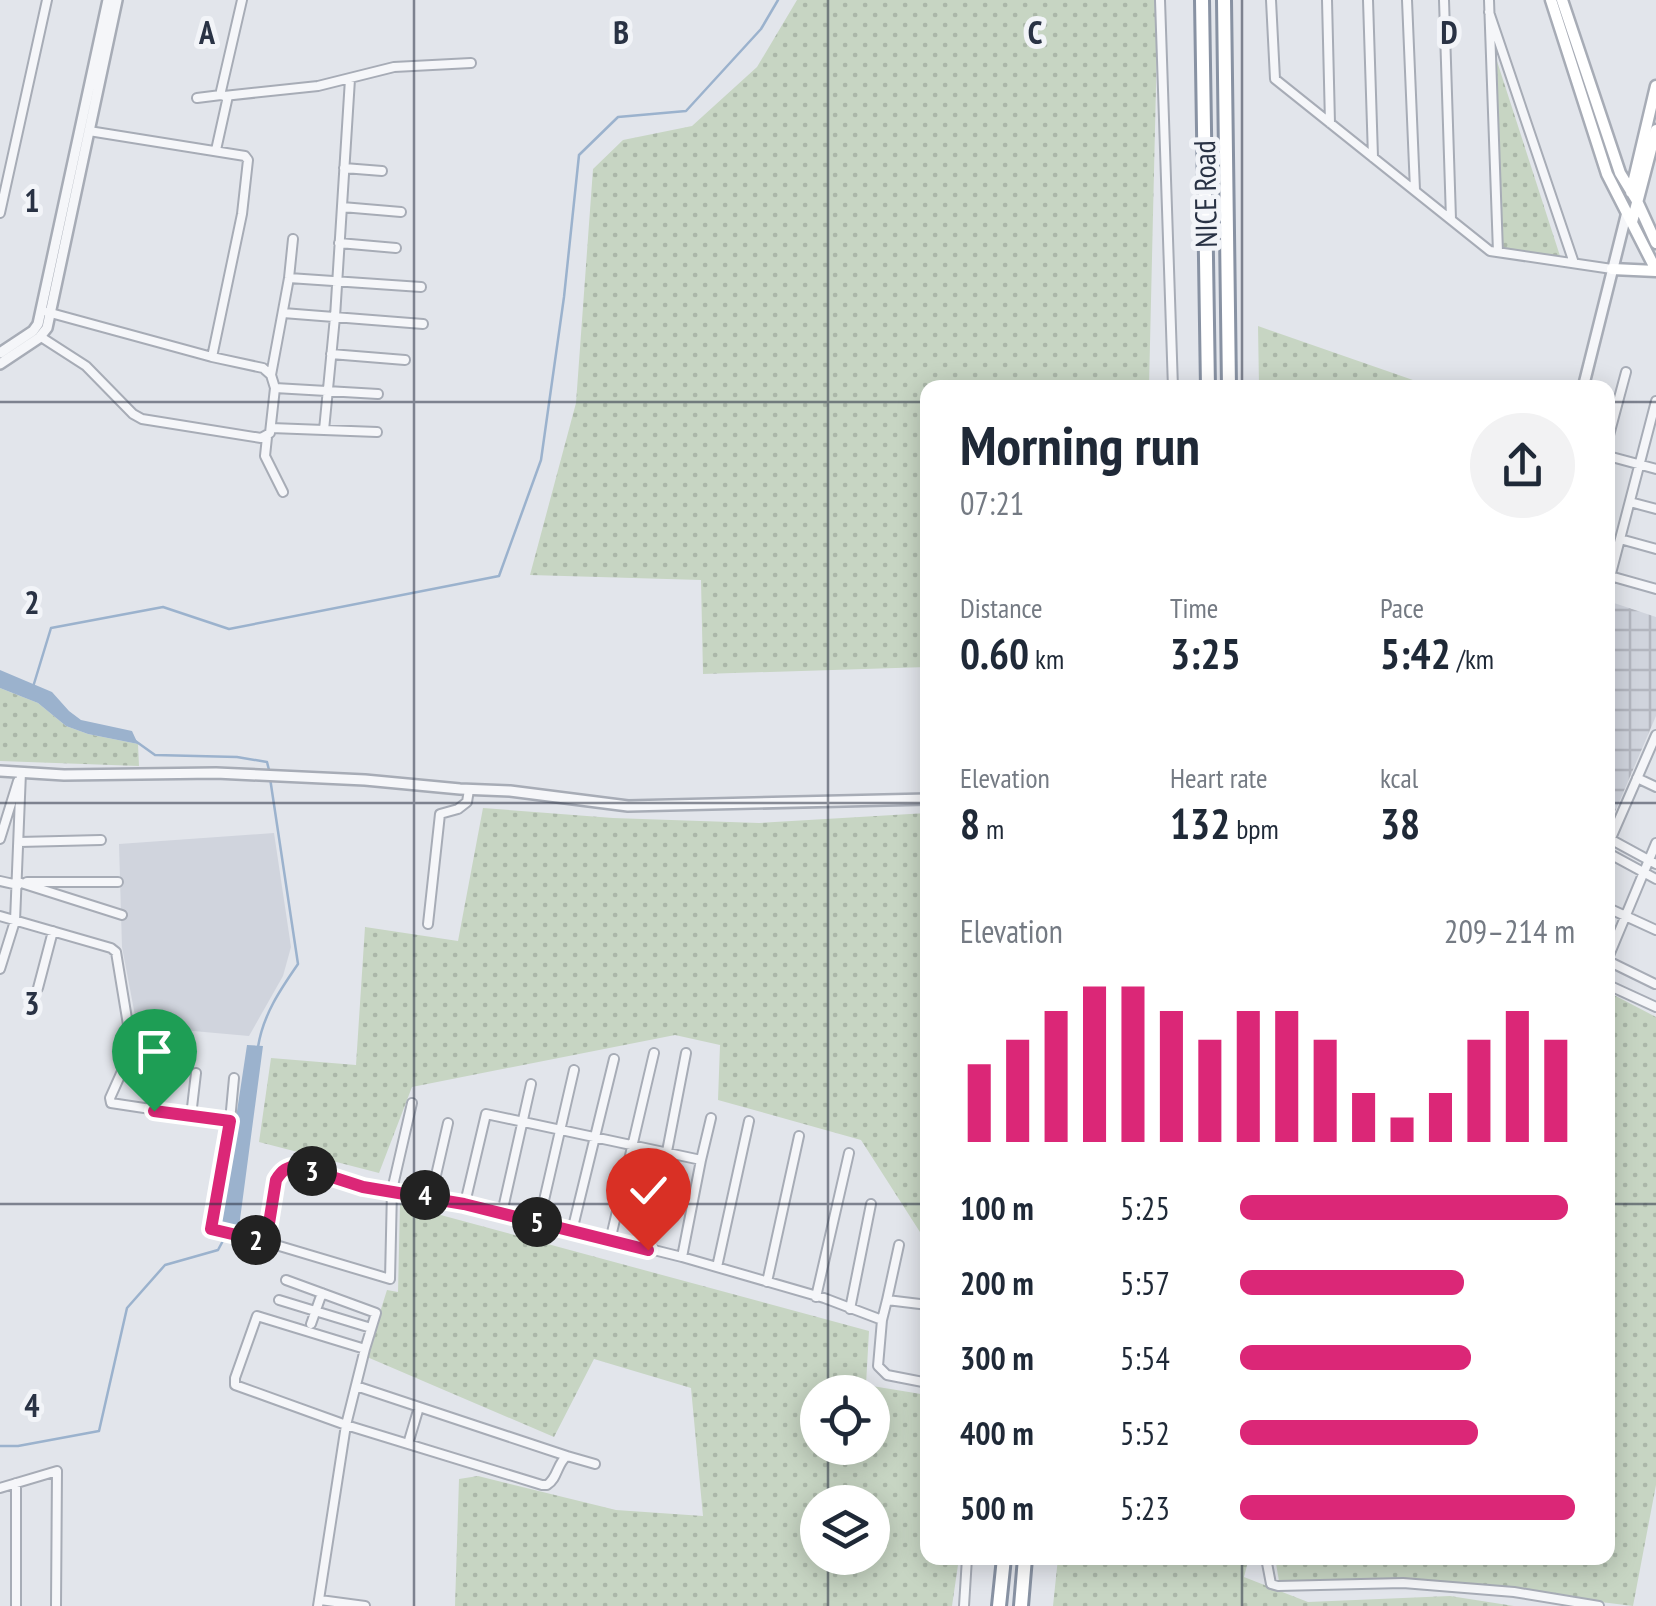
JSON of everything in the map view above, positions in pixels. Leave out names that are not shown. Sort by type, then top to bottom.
[{"type":"highway","name":"NICE Road","points":[[1202,0],[1208,380]]},
{"type":"highway","name":"NICE Road","points":[[1224,0],[1229,380]]},
{"type":"highway","points":[[1000,1606],[1003,1565]]},
{"type":"highway","points":[[1020,1606],[1024,1565]]},
{"type":"main road","points":[[1551,0],[1607,174],[1656,270],[1612,269]]},
{"type":"main road","points":[[1562,0],[1620,173],[1656,243]]},
{"type":"main road","points":[[1629,218],[1656,86]]},
{"type":"main road","points":[[1634,196],[1656,130]]},
{"type":"street","points":[[0,213],[46,0]]},
{"type":"street","points":[[0,364],[41,337],[47,328],[45,312],[108,0]]},
{"type":"street","points":[[0,352],[35,329],[45,312],[117,0]]},
{"type":"street","points":[[216,150],[242,0]]},
{"type":"street","points":[[1160,0],[1173,380]]},
{"type":"street","points":[[1272,0],[1275,78],[1414,190],[1490,250],[1612,269]]},
{"type":"street","points":[[1327,0],[1330,123]]},
{"type":"street","points":[[1368,0],[1373,157]]},
{"type":"street","points":[[1407,0],[1414,190]]},
{"type":"street","points":[[1444,0],[1451,219]]},
{"type":"street","points":[[1488,0],[1498,252]]},
{"type":"street","points":[[1489,12],[1574,264]]},
{"type":"street","points":[[197,98],[304,89],[394,67],[471,63]]},
{"type":"street","points":[[324,430],[350,79]]},
{"type":"street","points":[[89,130],[245,156],[249,164],[242,214],[212,358]]},
{"type":"street","points":[[344,168],[382,171]]},
{"type":"street","points":[[342,208],[401,212]]},
{"type":"street","points":[[1585,380],[1612,269],[1629,218]]},
{"type":"street","points":[[282,492],[265,456],[275,388],[271,375],[293,238]]},
{"type":"street","points":[[339,243],[396,248]]},
{"type":"street","points":[[288,278],[421,287]]},
{"type":"street","points":[[45,312],[212,358],[263,368],[271,375]]},
{"type":"street","points":[[282,313],[423,324]]},
{"type":"street","points":[[41,337],[86,366],[142,420],[261,438],[269,432],[377,432]]},
{"type":"street","points":[[332,354],[406,360]]},
{"type":"street","points":[[1615,413],[1626,372]]},
{"type":"street","points":[[275,388],[378,394]]},
{"type":"street","points":[[1615,557],[1656,401]]},
{"type":"street","points":[[1615,458],[1656,469]]},
{"type":"street","points":[[1630,502],[1656,509]]},
{"type":"street","points":[[1620,538],[1656,548]]},
{"type":"street","points":[[1615,581],[1656,589]]},
{"type":"street","points":[[1615,828],[1655,742]]},
{"type":"street","points":[[0,770],[64,775],[278,775],[578,798],[628,806],[920,799]]},
{"type":"street","points":[[0,840],[21,772]]},
{"type":"street","points":[[0,969],[15,921],[21,772]]},
{"type":"street","points":[[1637,778],[1656,787]]},
{"type":"street","points":[[428,924],[440,814],[458,810],[467,802],[469,790]]},
{"type":"street","points":[[19,842],[101,840]]},
{"type":"street","points":[[1615,942],[1643,872],[1652,862],[1656,843]]},
{"type":"street","points":[[1615,845],[1652,862]]},
{"type":"street","points":[[1615,856],[1656,879]]},
{"type":"street","points":[[0,880],[122,914]]},
{"type":"street","points":[[18,884],[118,882]]},
{"type":"street","points":[[1615,911],[1656,930]]},
{"type":"street","points":[[0,916],[116,952],[132,1049],[111,1103],[230,1121]]},
{"type":"street","points":[[38,988],[53,930]]},
{"type":"street","points":[[1615,962],[1656,983],[1651,1005],[1615,988]]},
{"type":"street","points":[[648,1250],[686,1053]]},
{"type":"street","points":[[610,1241],[654,1054]]},
{"type":"street","points":[[572,1230],[614,1060]]},
{"type":"street","points":[[154,1111],[160,1068]]},
{"type":"street","points":[[539,1222],[574,1070]]},
{"type":"street","points":[[191,1116],[196,1074]]},
{"type":"street","points":[[234,1078],[211,1229],[390,1280],[392,1190],[412,1104]]},
{"type":"street","points":[[502,1213],[532,1084]]},
{"type":"street","points":[[464,1204],[486,1114],[702,1160]]},
{"type":"street","points":[[682,1257],[711,1118]]},
{"type":"street","points":[[717,1267],[749,1121]]},
{"type":"street","points":[[431,1196],[448,1123]]},
{"type":"street","points":[[767,1282],[799,1136]]},
{"type":"street","points":[[816,1296],[849,1153]]},
{"type":"street","points":[[266,1242],[276,1180],[281,1172],[298,1166],[363,1187],[431,1196],[682,1257],[816,1296],[882,1320]]},
{"type":"street","points":[[850,1309],[871,1204]]},
{"type":"street","points":[[899,1244],[882,1320],[878,1366],[887,1375],[920,1381]]},
{"type":"street","points":[[286,1280],[376,1312],[346,1425],[319,1603],[364,1606]]},
{"type":"street","points":[[311,1324],[322,1294]]},
{"type":"street","points":[[279,1300],[371,1328]]},
{"type":"street","points":[[886,1300],[920,1304]]},
{"type":"street","points":[[364,1348],[257,1316],[235,1378],[236,1386],[346,1425],[547,1486],[567,1456]]},
{"type":"street","points":[[356,1386],[596,1464]]},
{"type":"street","points":[[408,1444],[419,1407]]},
{"type":"street","points":[[0,1488],[57,1471],[56,1606]]},
{"type":"street","points":[[16,1483],[16,1606]]},
{"type":"street","points":[[965,1606],[968,1565]]},
{"type":"street","points":[[1267,1565],[1271,1584],[1278,1586],[1415,1584],[1514,1592],[1599,1606]]},
{"type":"shaded area","points":[[1615,603],[1656,617],[1656,716],[1615,812]]},
{"type":"shaded area","points":[[274,833],[291,947],[283,976],[249,1036],[137,1026],[122,947],[119,844]]},
{"type":"green space","points":[[797,0],[1158,0],[1149,380],[920,380],[920,667],[703,674],[701,580],[530,575],[576,403],[593,169],[623,140],[692,126],[757,67]]},
{"type":"green space","points":[[1495,55],[1561,259],[1501,248]]},
{"type":"green space","points":[[1258,326],[1413,380],[1259,380]]},
{"type":"green space","points":[[0,688],[38,703],[66,726],[138,744],[139,766],[0,761]]},
{"type":"green space","points":[[483,808],[759,823],[920,813],[920,1232],[861,1140],[718,1100],[720,1045],[675,1035],[412,1087],[379,1173],[259,1142],[271,1058],[356,1065],[365,927],[458,941]]},
{"type":"green space","points":[[1615,996],[1656,1017],[1656,1485],[1633,1606],[1417,1579],[1279,1581],[1276,1565],[1615,1565]]},
{"type":"green space","points":[[400,1204],[869,1331],[867,1375],[800,1375],[800,1465],[890,1465],[890,1389],[920,1394],[920,1565],[958,1565],[952,1606],[455,1606],[459,1479],[478,1476],[616,1510],[703,1516],[691,1388],[594,1359],[554,1437],[360,1354],[371,1341],[387,1290],[398,1292]]},
{"type":"green space","points":[[1057,1565],[1247,1565],[1244,1577],[1308,1602],[1450,1596],[1514,1606],[1053,1606]]},
{"type":"water","points":[[0,670],[52,692],[81,720],[132,731],[138,744],[66,726],[38,703],[0,688]]},
{"type":"water","points":[[247,1045],[263,1046],[239,1227],[220,1224]]},
{"type":"waterway","points":[[33,687],[51,628],[163,607],[229,629],[499,576],[541,460],[579,155],[618,117],[686,111],[761,29],[778,0]]},
{"type":"waterway","points":[[134,740],[155,755],[237,757],[267,762],[269,770]]},
{"type":"waterway","points":[[258,1047],[268,1014],[298,964],[270,778]]},
{"type":"waterway","points":[[0,1446],[99,1431],[127,1308],[165,1265],[218,1250],[225,1237]]},
{"type":"route","points":[[154,1111],[230,1121],[211,1229],[266,1242],[276,1180],[281,1172],[298,1166],[363,1187],[431,1196],[648,1250]]}]
